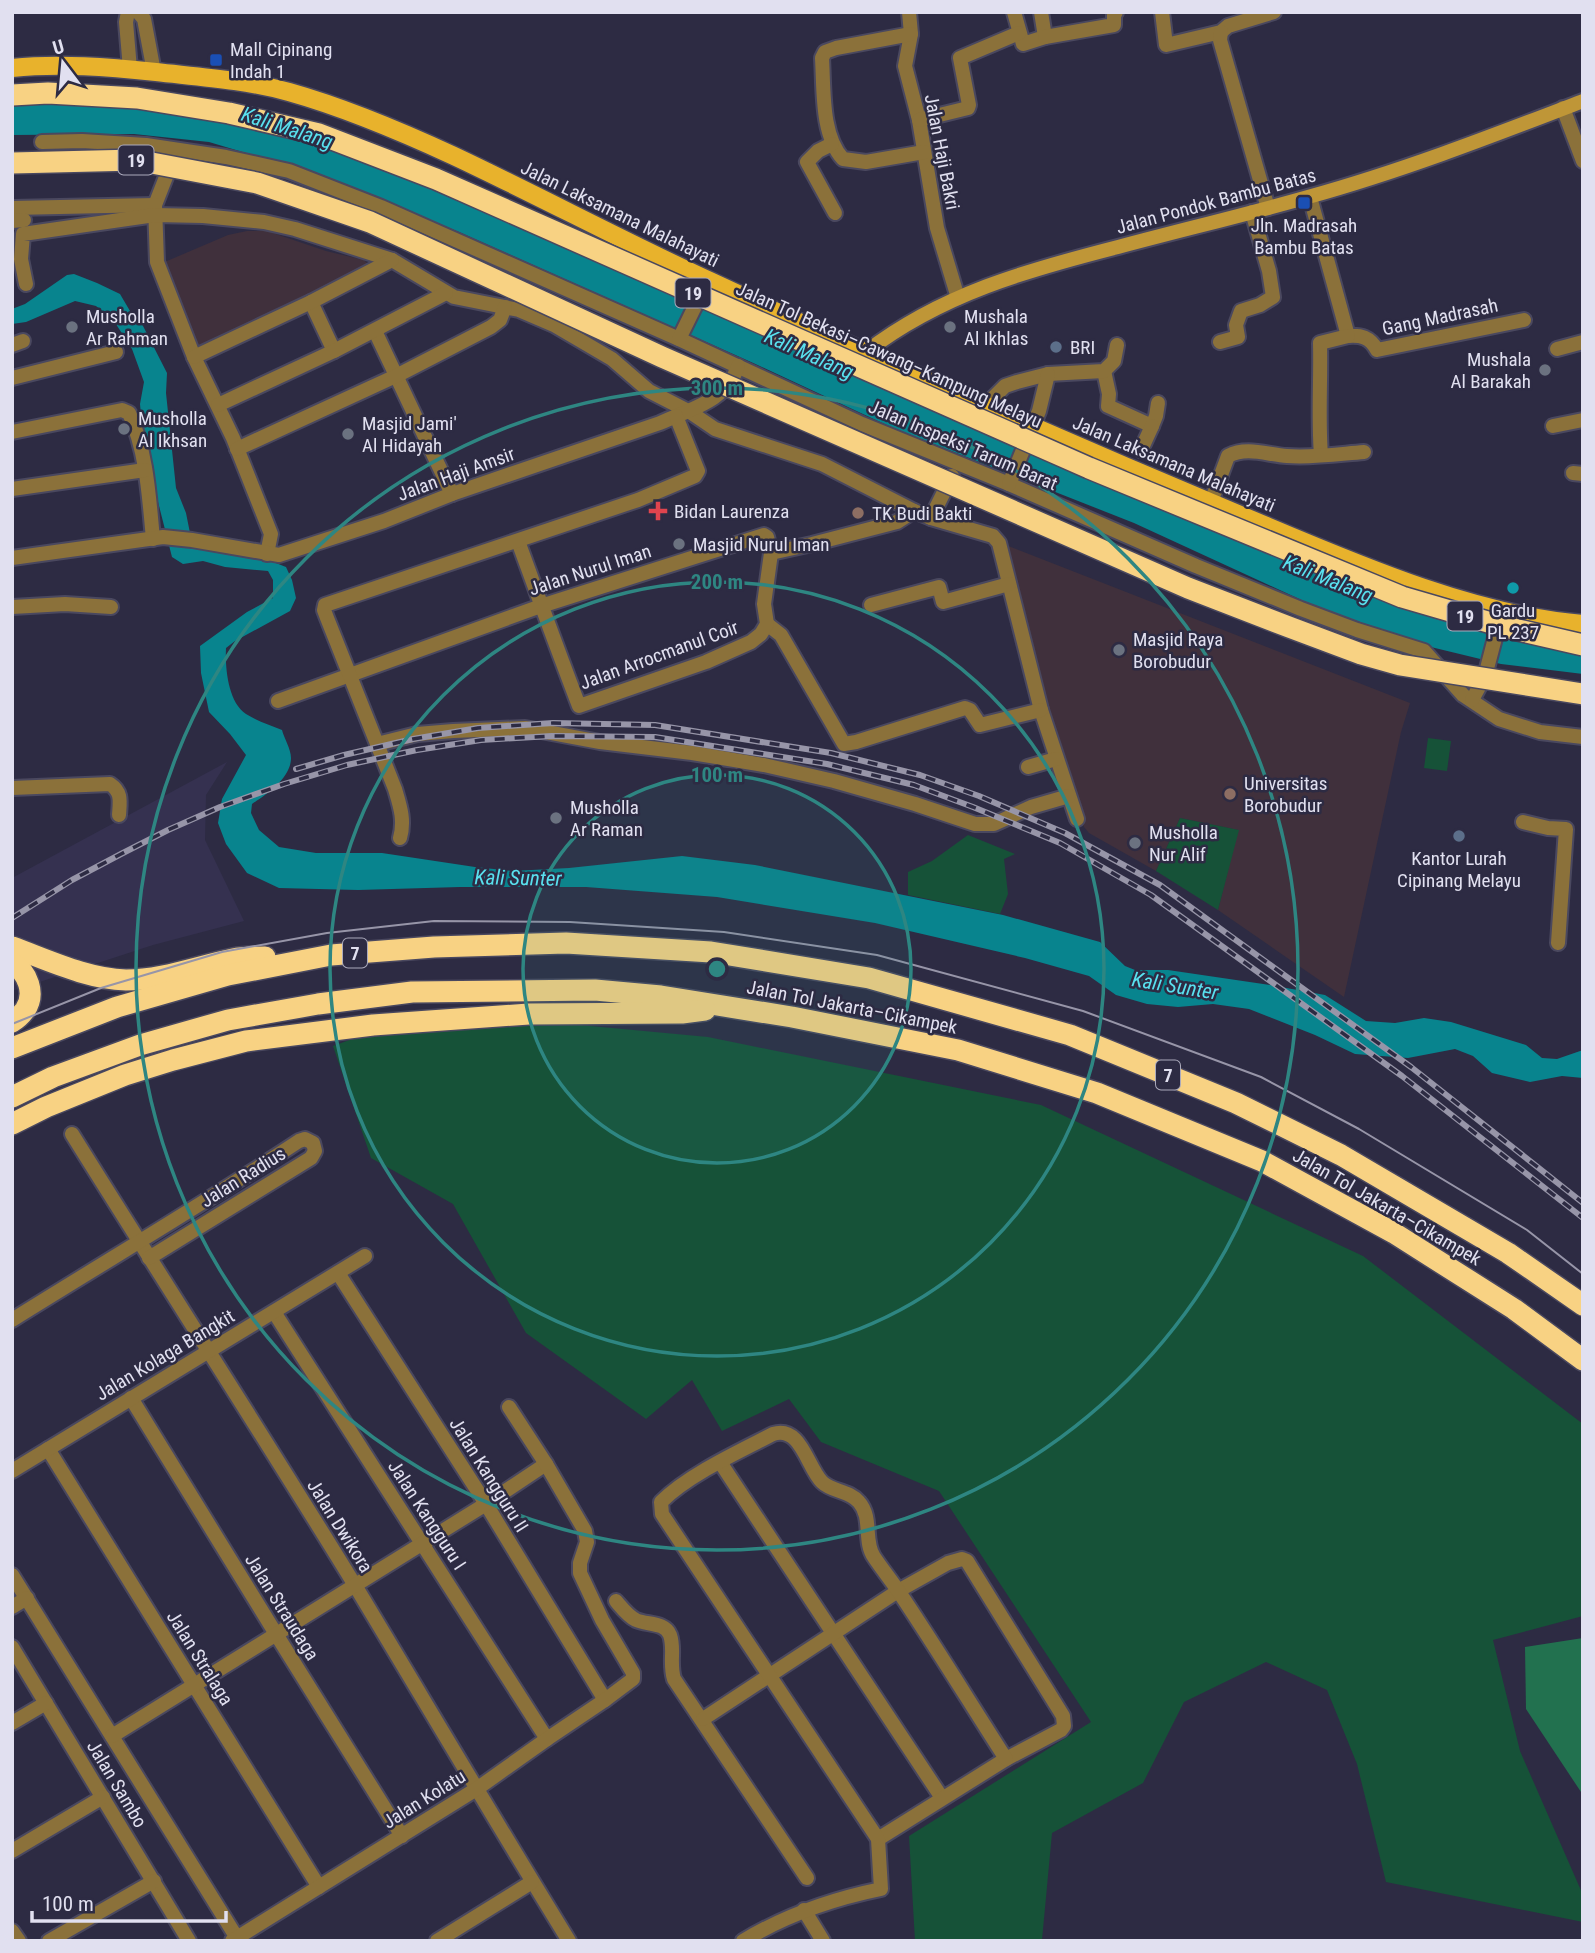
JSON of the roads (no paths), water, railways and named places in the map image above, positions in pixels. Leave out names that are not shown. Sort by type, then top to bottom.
[{"type":"highway","name":"Jalan Tol Bekasi–Cawang–Kampung Melayu","points":[[12,95],[48,93],[137,97],[229,113],[319,134],[436,179],[1089,468],[1402,597],[1505,627],[1583,645]]},
{"type":"highway","name":"19","points":[[12,163],[136,160],[257,183],[370,222],[674,363],[1188,588],[1289,627],[1361,654],[1400,665],[1583,694]]},
{"type":"highway","name":"Jalan Tol Jakarta–Cikampek","points":[[12,1048],[117,1007],[228,975],[331,955],[433,947],[566,943],[711,952],[869,978],[1070,1035],[1236,1103],[1341,1155],[1508,1253],[1583,1305]]},
{"type":"highway","points":[[12,947],[74,969],[107,978],[128,980],[160,976],[236,958],[331,955]]},
{"type":"highway","points":[[12,963],[17,965],[26,977],[32,993],[26,1009],[12,1022]]},
{"type":"highway","name":"Jalan Tol Jakarta–Cikampek","points":[[12,1097],[53,1077],[140,1045],[228,1020],[398,993],[595,990],[661,996],[728,1007],[865,1030],[958,1050],[1097,1093],[1262,1161],[1394,1233],[1514,1309],[1583,1360]]},
{"type":"highway","points":[[12,1124],[125,1075],[246,1041],[373,1025],[530,1014],[682,1013],[728,1007]]},
{"type":"main road","name":"Jalan Laksamana Malahayati","points":[[12,68],[65,66],[203,76],[268,88],[322,102],[388,125],[478,167],[705,285],[989,407],[1030,432],[1361,564],[1501,614],[1583,624]]},
{"type":"street","points":[[128,12],[126,22],[130,69]]},
{"type":"street","points":[[138,12],[144,19],[154,72]]},
{"type":"street","name":"Jalan Haji Bakri","points":[[909,12],[911,34],[905,66],[919,120],[937,228],[958,298]]},
{"type":"street","points":[[1014,12],[1023,44],[1045,37],[1114,25],[1116,12]]},
{"type":"street","points":[[1041,12],[1045,37]]},
{"type":"street","points":[[1161,12],[1166,45],[1221,32],[1243,17],[1274,12]]},
{"type":"street","points":[[1221,32],[1220,40],[1268,208]]},
{"type":"street","points":[[919,120],[968,107],[960,58],[1019,33]]},
{"type":"street","points":[[911,34],[825,52],[822,58],[823,82],[832,144],[843,159],[852,162],[878,161],[923,152]]},
{"type":"street","name":"Jalan Pondok Bambu Batas","points":[[866,352],[912,320],[958,298],[1077,258],[1310,197],[1407,167],[1583,101]]},
{"type":"street","points":[[1563,108],[1583,161]]},
{"type":"street","name":"Jalan Inspeksi Tarum Barat","points":[[42,142],[82,141],[146,145],[226,157],[289,171],[410,219],[680,336],[862,424],[958,464],[1010,480],[1196,566],[1357,630],[1424,651],[1463,695],[1488,712],[1517,726],[1539,732],[1583,737]]},
{"type":"street","points":[[832,144],[818,151],[807,162],[835,214]]},
{"type":"street","points":[[177,150],[155,210],[157,262],[194,357],[218,405],[271,534],[267,554]]},
{"type":"street","points":[[1310,197],[1348,336],[1320,344],[1321,455]]},
{"type":"street","points":[[12,208],[23,221],[21,260],[26,284]]},
{"type":"street","points":[[23,221],[155,210]]},
{"type":"street","points":[[23,221],[155,210],[264,222],[295,229],[392,261],[454,298],[519,310],[554,325],[612,359],[649,391],[683,414],[715,429],[821,464],[931,518],[993,536],[999,543],[1041,710],[1077,819]]},
{"type":"street","points":[[1220,342],[1238,338],[1236,325],[1241,311],[1260,305],[1273,297],[1269,271],[1252,212]]},
{"type":"street","points":[[194,357],[392,261],[410,219]]},
{"type":"street","points":[[680,336],[705,285]]},
{"type":"street","points":[[218,405],[334,352],[446,293]]},
{"type":"street","points":[[554,325],[578,294]]},
{"type":"street","points":[[311,302],[334,352]]},
{"type":"street","points":[[237,449],[398,375],[497,323],[505,307]]},
{"type":"street","name":"Gang Madrasah","points":[[1348,336],[1360,335],[1373,341],[1377,350],[1524,320]]},
{"type":"street","points":[[376,331],[453,494]]},
{"type":"street","points":[[1557,349],[1583,342]]},
{"type":"street","points":[[989,407],[992,399],[1006,386],[1048,374],[1104,371],[1114,361],[1117,345]]},
{"type":"street","points":[[12,378],[116,352]]},
{"type":"street","name":"Jalan Haji Amsir","points":[[12,558],[158,538],[192,540],[279,555],[683,414],[726,388],[734,380],[738,366]]},
{"type":"street","points":[[1104,371],[1109,394],[1108,406],[1152,426]]},
{"type":"street","points":[[1010,480],[1039,411],[1048,374]]},
{"type":"street","points":[[1141,450],[1156,416],[1158,403]]},
{"type":"street","points":[[12,432],[126,411],[132,419],[145,470],[158,538]]},
{"type":"street","points":[[400,838],[403,827],[402,811],[324,610],[325,605],[638,500],[695,476],[698,471],[683,414]]},
{"type":"street","points":[[1553,426],[1583,420]]},
{"type":"street","points":[[1211,502],[1231,454],[1245,451],[1289,457],[1364,452]]},
{"type":"street","points":[[931,518],[958,464]]},
{"type":"street","points":[[12,489],[145,470]]},
{"type":"street","points":[[771,553],[897,522],[914,511]]},
{"type":"street","name":"Jalan Nurul Iman","points":[[278,701],[541,606],[764,535],[771,553]]},
{"type":"street","points":[[518,541],[541,606]]},
{"type":"street","name":"Jalan Arrocmanul Coir","points":[[541,606],[579,706],[706,662],[751,642],[761,634],[767,624],[764,604],[771,553]]},
{"type":"street","points":[[871,605],[939,587],[943,602],[1009,584]]},
{"type":"street","points":[[12,607],[65,604],[111,607]]},
{"type":"street","points":[[1472,700],[1485,676],[1501,614]]},
{"type":"street","name":"Jalan Arrocmanul Coir","points":[[767,624],[781,635],[844,744],[965,708],[970,710],[980,725],[1041,710]]},
{"type":"street","points":[[377,744],[417,734],[525,728],[600,742],[765,765],[846,784],[975,824],[994,824],[1031,807],[1069,796]]},
{"type":"street","points":[[1028,767],[1056,759]]},
{"type":"street","points":[[12,788],[110,784],[120,794],[119,815]]},
{"type":"street","points":[[1523,822],[1543,827],[1583,830]]},
{"type":"street","points":[[1558,943],[1566,829]]},
{"type":"street","name":"Jalan Dwikora","points":[[72,1134],[354,1585],[569,1941]]},
{"type":"street","name":"Jalan Radius","points":[[12,1320],[225,1190],[299,1141],[309,1140],[314,1145],[315,1151],[311,1158],[149,1258]]},
{"type":"street","points":[[225,1190],[234,1206]]},
{"type":"street","name":"Jalan Kolaga Bangkit","points":[[12,1471],[365,1256]]},
{"type":"street","name":"Jalan Kangguru II","points":[[338,1273],[486,1504],[605,1700]]},
{"type":"street","name":"Jalan Kangguru I","points":[[274,1311],[547,1739]]},
{"type":"street","name":"Jalan Straudaga","points":[[131,1398],[402,1836]]},
{"type":"street","points":[[112,1736],[546,1464],[509,1407]]},
{"type":"street","points":[[743,1941],[804,1910],[881,1889],[878,1839],[662,1514],[661,1502],[670,1494],[720,1462],[777,1433],[788,1433],[792,1436],[821,1481],[845,1492],[860,1503],[865,1512],[871,1552],[1006,1759]]},
{"type":"street","name":"Jalan Stralaga","points":[[48,1449],[319,1887]]},
{"type":"street","points":[[720,1462],[942,1798]]},
{"type":"street","name":"Jalan Kolatu","points":[[234,1939],[478,1788],[634,1677],[602,1620],[580,1573],[580,1563],[587,1542],[585,1531],[546,1464]]},
{"type":"street","points":[[703,1718],[898,1591],[954,1560],[962,1559],[971,1565],[1063,1716],[1064,1726],[878,1839]]},
{"type":"street","points":[[12,1575],[234,1939]]},
{"type":"street","points":[[12,1607],[27,1598]]},
{"type":"street","points":[[616,1601],[634,1619],[668,1630],[672,1641],[671,1662],[674,1679],[703,1718],[807,1878]]},
{"type":"street","name":"Jalan Sambo","points":[[12,1647],[189,1941]]},
{"type":"street","points":[[12,1723],[46,1703]]},
{"type":"street","points":[[12,1851],[103,1797]]},
{"type":"street","points":[[49,1941],[153,1881]]},
{"type":"street","points":[[437,1941],[532,1882]]},
{"type":"street","points":[[804,1910],[823,1941]]},
{"type":"street","points":[[12,1931],[19,1941]]},
{"type":"water","name":"Kali Malang","points":[[32,102],[182,109],[330,144],[448,192],[710,311],[1583,651],[1583,674],[1501,664],[1373,633],[1134,523],[893,428],[459,232],[320,175],[209,142],[134,134],[12,135],[12,105]]},
{"type":"water","name":"Kali Sunter","points":[[74,274],[120,294],[142,324],[167,373],[166,393],[176,488],[186,513],[192,543],[253,554],[286,567],[292,580],[296,598],[290,611],[226,648],[227,675],[235,701],[246,714],[282,730],[290,751],[290,765],[283,779],[252,804],[251,813],[259,830],[279,847],[316,853],[382,853],[513,871],[682,856],[755,865],[1003,915],[1100,942],[1125,966],[1135,970],[1168,970],[1325,995],[1366,1021],[1395,1023],[1424,1018],[1451,1022],[1526,1045],[1542,1058],[1557,1059],[1583,1050],[1583,1078],[1562,1076],[1530,1082],[1492,1073],[1473,1056],[1455,1049],[1408,1058],[1355,1054],[1249,1009],[1213,1004],[1178,1007],[1147,1004],[1116,995],[1089,976],[1025,958],[875,923],[717,897],[586,887],[358,890],[279,888],[247,873],[226,844],[218,823],[222,799],[246,755],[209,712],[201,673],[200,646],[247,612],[273,598],[273,580],[268,571],[225,567],[203,561],[183,564],[172,557],[143,436],[140,404],[144,382],[132,349],[114,321],[96,306],[75,301],[26,322],[12,324],[12,309],[25,304],[67,275]]},
{"type":"tram line","points":[[12,1024],[101,988],[222,952],[327,933],[434,921],[570,922],[724,932],[877,955],[1083,1011],[1261,1077],[1359,1129],[1527,1230],[1583,1274]]},
{"type":"railway","points":[[296,769],[413,739],[478,728],[553,723],[655,725],[831,753],[920,775],[979,796],[1065,833],[1160,885],[1411,1067],[1583,1203]]},
{"type":"railway","points":[[12,918],[72,880],[168,830],[220,807],[347,765],[417,750],[481,740],[552,736],[655,737],[827,764],[914,785],[973,807],[1060,843],[1151,895],[1402,1076],[1583,1218]]},
{"type":"place","name":"Mall Cipinang Indah 1","points":[[216,60]]},
{"type":"place","name":"Jln. Madrasah Bambu Batas","points":[[1304,203]]},
{"type":"place","name":"Musholla Ar Rahman","points":[[72,327]]},
{"type":"place","name":"Mushala Al Ikhlas","points":[[950,327]]},
{"type":"place","name":"BRI","points":[[1056,347]]},
{"type":"place","name":"Mushala Al Barakah","points":[[1545,370]]},
{"type":"place","name":"Musholla Al Ikhsan","points":[[124,429]]},
{"type":"place","name":"Masjid Jami' Al Hidayah","points":[[348,434]]},
{"type":"place","name":"Bidan Laurenza","points":[[658,511]]},
{"type":"place","name":"TK Budi Bakti","points":[[858,513]]},
{"type":"place","name":"Masjid Nurul Iman","points":[[679,544]]},
{"type":"place","name":"Gardu PL 237","points":[[1513,588]]},
{"type":"place","name":"Masjid Raya Borobudur","points":[[1119,650]]},
{"type":"place","name":"Universitas Borobudur","points":[[1230,794]]},
{"type":"place","name":"Musholla Ar Raman","points":[[556,818]]},
{"type":"place","name":"Kantor Lurah Cipinang Melayu","points":[[1459,836]]},
{"type":"place","name":"Musholla Nur Alif","points":[[1135,843]]}]
